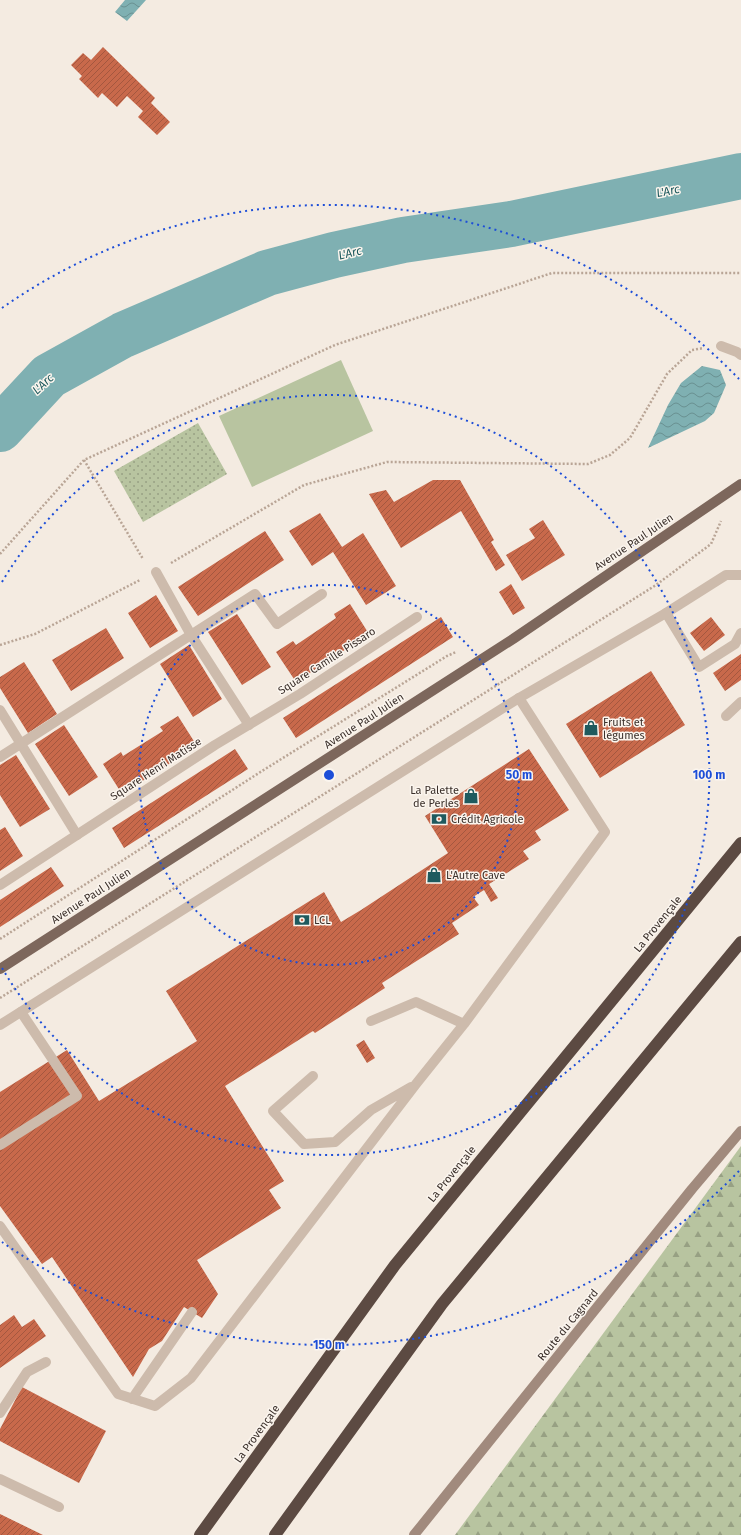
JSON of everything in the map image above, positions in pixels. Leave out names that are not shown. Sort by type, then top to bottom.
[{"type":"highway","name":"La Provençale","points":[[200,1535],[395,1265],[741,843]]},
{"type":"highway","points":[[275,1535],[442,1304],[741,942]]},
{"type":"main road","name":"Avenue Paul Julien","points":[[0,969],[512,639],[739,483]]},
{"type":"street","points":[[721,346],[741,355]]},
{"type":"street","points":[[154,573],[191,635],[249,725]]},
{"type":"street","points":[[0,1025],[519,698],[666,613],[726,575],[741,575]]},
{"type":"street","points":[[0,757],[255,594],[277,624],[322,594]]},
{"type":"street","points":[[666,613],[699,667],[735,644],[741,633]]},
{"type":"street","name":"Square Camille Pissaro","points":[[249,725],[300,694],[417,617]]},
{"type":"street","points":[[0,1226],[118,1394],[155,1406],[192,1378],[416,1084],[464,1024],[605,832],[519,698]]},
{"type":"street","points":[[726,716],[741,702]]},
{"type":"street","points":[[0,710],[77,835]]},
{"type":"street","name":"Square Henri Matisse","points":[[0,885],[215,745],[249,725]]},
{"type":"street","points":[[371,1021],[416,1002],[464,1024]]},
{"type":"street","points":[[0,1145],[77,1096],[21,1012]]},
{"type":"street","points":[[313,1076],[272,1111],[304,1144],[336,1142],[371,1110],[416,1084]]},
{"type":"street","name":"Route du Cagnard","points":[[414,1535],[692,1189],[741,1131]]},
{"type":"street","points":[[132,1399],[192,1312]]},
{"type":"street","points":[[0,1413],[27,1372],[46,1362]]},
{"type":"street","points":[[0,1480],[59,1507]]},
{"type":"path","points":[[0,554],[84,460],[335,345],[552,273],[741,273]]},
{"type":"path","points":[[0,645],[35,634],[154,573],[304,485],[387,462],[588,464],[610,455],[630,438],[667,374],[692,350],[721,346]]},
{"type":"path","points":[[84,460],[154,573]]},
{"type":"path","points":[[0,998],[656,585],[711,544],[724,515]]},
{"type":"path","points":[[0,939],[262,771],[447,656],[459,651]]},
{"type":"green space","points":[[341,360],[373,431],[252,487],[219,416]]},
{"type":"green space","points":[[198,423],[227,474],[143,522],[114,471]]},
{"type":"green space","points":[[741,1146],[741,1535],[455,1535]]},
{"type":"water","points":[[125,0],[146,0],[127,21],[115,12]]},
{"type":"water","points":[[702,366],[720,370],[726,385],[714,413],[705,421],[648,448],[668,405],[681,383]]},
{"type":"building","points":[[103,47],[155,98],[151,103],[170,122],[157,135],[138,117],[143,111],[127,96],[117,107],[102,93],[98,98],[79,79],[82,76],[71,65],[83,53],[91,60]]},
{"type":"building","points":[[433,480],[460,480],[494,540],[491,542],[505,565],[496,571],[461,511],[401,548],[369,494],[386,490],[394,502]]},
{"type":"building","points":[[320,513],[342,547],[363,533],[396,586],[366,605],[333,552],[312,566],[289,531]]},
{"type":"building","points":[[543,520],[565,555],[522,581],[506,555],[535,538],[529,529]]},
{"type":"building","points":[[265,531],[284,560],[198,616],[178,587]]},
{"type":"building","points":[[511,584],[525,608],[513,615],[499,592]]},
{"type":"building","points":[[156,595],[178,631],[150,648],[128,613]]},
{"type":"building","points":[[350,604],[369,634],[296,682],[276,652],[293,641],[296,645],[336,618],[334,614]]},
{"type":"building","points":[[237,614],[271,667],[242,685],[208,632]]},
{"type":"building","points":[[441,617],[453,637],[296,738],[283,718]]},
{"type":"building","points":[[711,617],[725,635],[704,651],[690,633]]},
{"type":"building","points":[[106,628],[124,658],[71,691],[52,660]]},
{"type":"building","points":[[189,645],[222,699],[193,717],[160,664]]},
{"type":"building","points":[[741,654],[741,680],[725,691],[713,673]]},
{"type":"building","points":[[24,662],[57,714],[28,733],[0,688],[0,677]]},
{"type":"building","points":[[651,671],[685,725],[600,778],[566,724]]},
{"type":"building","points":[[178,716],[197,746],[122,794],[103,764],[121,752],[123,756],[163,731],[160,727]]},
{"type":"building","points":[[64,725],[98,777],[69,796],[35,744]]},
{"type":"building","points":[[235,749],[248,769],[124,848],[112,828]]},
{"type":"building","points":[[529,749],[569,810],[535,831],[541,840],[523,851],[529,859],[489,884],[498,898],[491,902],[484,890],[473,897],[479,905],[452,923],[459,934],[382,983],[385,988],[315,1033],[313,1031],[225,1086],[284,1181],[269,1190],[281,1208],[197,1260],[218,1294],[202,1318],[184,1307],[162,1341],[149,1349],[133,1377],[52,1257],[42,1264],[0,1206],[0,1092],[67,1050],[99,1101],[197,1041],[166,991],[324,892],[341,922],[448,853],[425,816]]},
{"type":"building","points":[[16,755],[50,809],[20,827],[0,795],[0,765]]},
{"type":"building","points":[[5,827],[23,856],[0,871],[0,830]]},
{"type":"building","points":[[51,867],[64,886],[0,927],[0,900]]},
{"type":"building","points":[[364,1040],[375,1058],[367,1063],[356,1045]]},
{"type":"building","points":[[14,1315],[22,1327],[34,1319],[46,1336],[0,1368],[0,1325]]},
{"type":"building","points":[[22,1387],[106,1431],[79,1483],[0,1441],[0,1429]]},
{"type":"building","points":[[0,1514],[43,1535],[0,1535]]},
{"type":"waterway","name":"L'Arc","points":[[0,429],[49,376],[123,335],[267,273],[334,255],[403,240],[511,224],[741,176]]},
{"type":"place","name":"Fruits et légumes","points":[[591,728]]},
{"type":"place","name":"La Palette de Perles","points":[[471,796]]},
{"type":"place","name":"Crédit Agricole","points":[[439,819]]},
{"type":"place","name":"L'Autre Cave","points":[[434,875]]},
{"type":"place","name":"LCL","points":[[302,920]]}]
